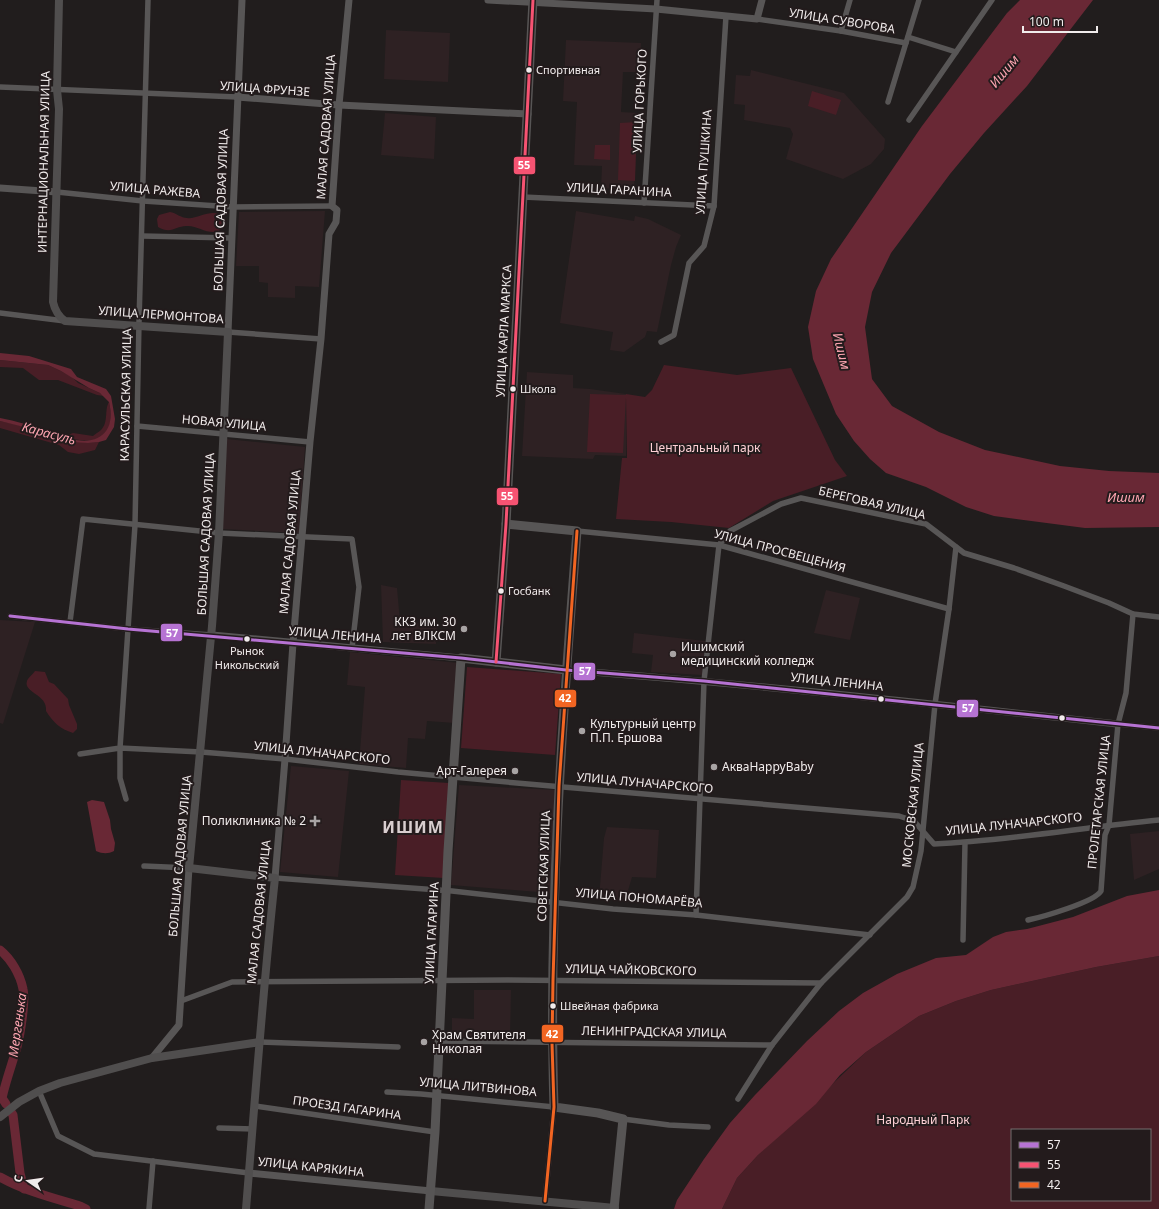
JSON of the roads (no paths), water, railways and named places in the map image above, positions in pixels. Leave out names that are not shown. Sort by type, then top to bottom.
[{"type":"main road","name":"ИНТЕРНАЦИОНАЛЬНАЯ УЛИЦА","points":[[59,0],[57,90],[59,109],[53,302],[54,309],[58,316],[65,321]]},
{"type":"main road","name":"УЛИЦА КАРЛА МАРКСА","points":[[496,662],[506,524],[533,2]]},
{"type":"main road","name":"УЛИЦА ЛЕРМОНТОВА","points":[[65,321],[228,332]]},
{"type":"main road","name":"БОЛЬШАЯ САДОВАЯ УЛИЦА","points":[[189,868],[212,635],[219,533],[228,332]]},
{"type":"main road","name":"УЛИЦА ПРОСВЕЩЕНИЯ","points":[[506,524],[577,532]]},
{"type":"main road","name":"СОВЕТСКАЯ УЛИЦА","points":[[554,1107],[552,980],[554,902],[566,670],[577,532]]},
{"type":"main road","name":"УЛИЦА ЛЕНИНА","points":[[461,658],[566,670]]},
{"type":"main road","name":"УЛИЦА ГАГАРИНА","points":[[429,1209],[435,1132],[446,890],[461,658]]},
{"type":"main road","name":"УЛИЦА ПОНОМАРЁВА","points":[[189,868],[275,878]]},
{"type":"main road","name":"МАЛАЯ САДОВАЯ УЛИЦА","points":[[246,1209],[264,981],[275,878]]},
{"type":"main road","points":[[0,1117],[20,1102],[39,1091],[60,1082],[152,1058],[260,1042]]},
{"type":"main road","name":"УЛИЦА ЛИТВИНОВА","points":[[554,1107],[598,1113],[623,1119]]},
{"type":"main road","points":[[614,1208],[623,1119]]},
{"type":"main road","name":"УЛИЦА КАРЯКИНА","points":[[431,1191],[614,1208]]},
{"type":"street","name":"КАРАСУЛЬСКАЯ УЛИЦА","points":[[120,748],[135,525],[148,0]]},
{"type":"street","name":"БОЛЬШАЯ САДОВАЯ УЛИЦА","points":[[228,332],[242,0]]},
{"type":"street","name":"МАЛАЯ САДОВАЯ УЛИЦА","points":[[275,878],[285,759],[292,643],[321,339],[328,234],[336,222],[337,210],[332,206],[339,106],[349,0]]},
{"type":"street","name":"УЛИЦА СУВОРОВА","points":[[488,0],[656,9],[757,19],[907,40],[956,52]]},
{"type":"street","name":"УЛИЦА ГОРЬКОГО","points":[[644,203],[657,0]]},
{"type":"street","points":[[757,19],[762,0]]},
{"type":"street","points":[[841,31],[850,0]]},
{"type":"street","points":[[888,102],[919,0]]},
{"type":"street","points":[[909,120],[992,0]]},
{"type":"street","name":"УЛИЦА ПУШКИНА","points":[[661,342],[674,335],[689,263],[704,246],[714,206],[726,16]]},
{"type":"street","name":"УЛИЦА ФРУНЗЕ","points":[[0,87],[237,97],[339,106],[528,114]]},
{"type":"street","name":"УЛИЦА РАЖЕВА","points":[[0,188],[143,201],[234,207],[332,206]]},
{"type":"street","name":"УЛИЦА ГАРАНИНА","points":[[523,197],[714,206]]},
{"type":"street","points":[[142,236],[232,238]]},
{"type":"street","name":"УЛИЦА ЛЕРМОНТОВА","points":[[0,313],[65,321]]},
{"type":"street","name":"УЛИЦА ЛЕРМОНТОВА","points":[[228,332],[321,339]]},
{"type":"street","name":"НОВАЯ УЛИЦА","points":[[137,426],[310,442]]},
{"type":"street","name":"БЕРЕГОВАЯ УЛИЦА","points":[[719,545],[730,531],[781,504],[801,498],[926,524],[964,552],[1064,586],[1133,614],[1159,617]]},
{"type":"street","points":[[70,622],[83,519],[219,533],[352,539],[359,587],[352,648]]},
{"type":"street","name":"УЛИЦА ПРОСВЕЩЕНИЯ","points":[[577,532],[719,545],[949,609]]},
{"type":"street","points":[[696,915],[704,681],[719,545]]},
{"type":"street","name":"МОСКОВСКАЯ УЛИЦА","points":[[738,1099],[772,1045],[821,983],[907,897],[913,887],[921,850],[935,704],[949,609],[956,547]]},
{"type":"street","name":"ПРОЛЕТАРСКАЯ УЛИЦА","points":[[1028,920],[1070,907],[1099,894],[1102,886],[1105,835],[1109,825],[1118,724],[1126,693],[1133,614]]},
{"type":"street","name":"УЛИЦА ЛЕНИНА","points":[[10,616],[128,629],[212,635],[461,658]]},
{"type":"street","name":"УЛИЦА ЛЕНИНА","points":[[566,670],[704,681],[1159,728]]},
{"type":"street","points":[[80,754],[120,748],[120,778],[126,799]]},
{"type":"street","name":"УЛИЦА ЛУНАЧАРСКОГО","points":[[120,748],[201,752],[285,759],[396,772],[899,816],[914,820],[922,832],[934,844],[965,843],[1159,820]]},
{"type":"street","points":[[963,940],[965,843]]},
{"type":"street","name":"УЛИЦА ПОНОМАРЁВА","points":[[144,866],[189,868]]},
{"type":"street","name":"БОЛЬШАЯ САДОВАЯ УЛИЦА","points":[[152,1058],[179,1025],[189,868]]},
{"type":"street","name":"УЛИЦА ПОНОМАРЁВА","points":[[275,878],[446,890],[613,909],[696,915],[870,935]]},
{"type":"street","name":"УЛИЦА ЧАЙКОВСКОГО","points":[[181,1001],[232,982],[264,981],[552,980],[821,983]]},
{"type":"street","name":"ЛЕНИНГРАДСКАЯ УЛИЦА","points":[[439,1041],[772,1045]]},
{"type":"street","points":[[260,1042],[398,1047]]},
{"type":"street","name":"УЛИЦА КАРЯКИНА","points":[[39,1091],[58,1136],[94,1154],[249,1173],[431,1191]]},
{"type":"street","name":"УЛИЦА ЛИТВИНОВА","points":[[387,1092],[554,1107]]},
{"type":"street","name":"ПРОЕЗД ГАГАРИНА","points":[[255,1106],[435,1132]]},
{"type":"street","name":"СОВЕТСКАЯ УЛИЦА","points":[[545,1201],[554,1107]]},
{"type":"street","name":"УЛИЦА ЛИТВИНОВА","points":[[623,1119],[669,1125],[708,1127]]},
{"type":"street","points":[[219,1128],[253,1129]]},
{"type":"street","points":[[149,1209],[153,1161]]},
{"type":"water","name":"Ишим","points":[[1020,0],[1093,0],[1027,86],[984,133],[950,174],[891,253],[872,292],[865,327],[872,379],[892,406],[939,432],[985,450],[1060,466],[1109,471],[1159,473],[1159,527],[1085,528],[994,516],[966,507],[926,487],[886,473],[870,459],[854,441],[836,414],[813,359],[808,327],[816,291],[831,259],[922,126],[1007,13]]},
{"type":"water","name":"Карасуль","points":[[0,353],[29,356],[71,369],[77,377],[106,389],[111,396],[115,419],[114,427],[106,440],[88,443],[72,442],[36,430],[0,421],[0,418],[6,419],[48,430],[71,439],[81,441],[98,438],[104,434],[108,428],[111,412],[109,402],[100,393],[61,371],[48,365],[0,360]]},
{"type":"water","points":[[92,800],[104,802],[115,843],[114,851],[112,852],[101,853],[96,851],[87,802]]},
{"type":"water","points":[[1159,890],[1159,956],[1096,967],[991,990],[956,1001],[919,1016],[866,1052],[840,1075],[816,1104],[758,1155],[737,1178],[722,1209],[674,1209],[677,1200],[730,1123],[807,1041],[839,1011],[863,993],[897,974],[936,958],[966,955],[993,937],[1006,932],[1027,929],[1073,917],[1127,896]]},
{"type":"waterway","name":"Мергенька","points":[[0,950],[8,958],[17,972],[22,983],[24,994],[17,1047],[2,1098],[6,1104]]},
{"type":"waterway","name":"Мергенька","points":[[11,1112],[13,1115],[20,1173],[24,1189]]},
{"type":"waterway","name":"Мергенька","points":[[0,1177],[29,1190],[86,1209]]},
{"type":"place","name":"Спортивная","points":[[529,70]]},
{"type":"place","name":"Школа","points":[[513,389]]},
{"type":"place","name":"Госбанк","points":[[501,591]]},
{"type":"place","name":"ККЗ им. 30 лет ВЛКСМ","points":[[464,629]]},
{"type":"place","name":"Рынок Никольский","points":[[247,639]]},
{"type":"place","name":"Ишимский медицинский колледж","points":[[673,654]]},
{"type":"place","name":"Культурный центр П.П. Ершова","points":[[582,731]]},
{"type":"place","name":"АкваHappyBaby","points":[[714,767]]},
{"type":"place","name":"Арт-Галерея","points":[[515,771]]},
{"type":"place","name":"Поликлиника № 2","points":[[315,821]]},
{"type":"place","name":"Швейная фабрика","points":[[553,1006]]},
{"type":"place","name":"Храм Святителя Николая","points":[[424,1042]]},
{"type":"district","name":"ИШИМ","points":[[413,827]]},
{"type":"park label","name":"Центральный парк","points":[[705,448]]},
{"type":"park label","name":"Народный Парк","points":[[923,1120]]}]
